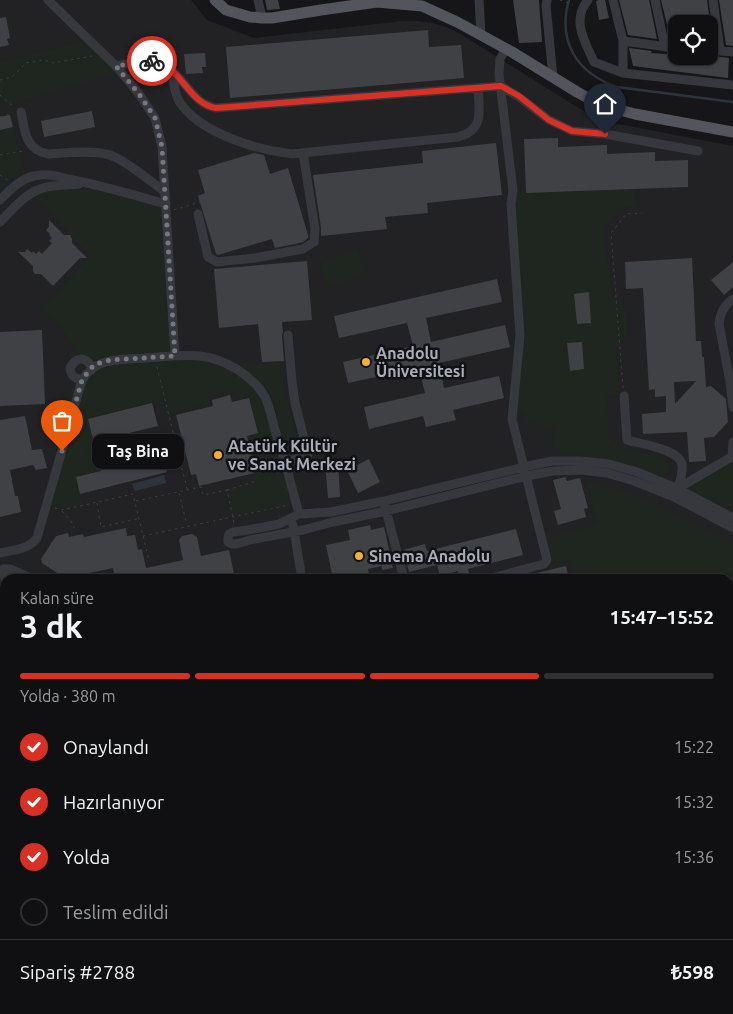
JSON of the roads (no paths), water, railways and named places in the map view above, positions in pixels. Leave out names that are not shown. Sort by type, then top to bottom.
[{"type":"main road","points":[[215,0],[226,10],[250,17],[262,18],[272,18],[320,5],[377,1],[422,3],[506,49],[595,102],[636,114],[733,132]]},
{"type":"street","points":[[48,0],[116,66],[139,94],[155,118],[162,147],[175,356]]},
{"type":"street","points":[[258,0],[262,18]]},
{"type":"street","points":[[479,0],[481,35]]},
{"type":"street","points":[[547,0],[553,77]]},
{"type":"street","points":[[588,0],[579,20],[584,41],[594,62],[623,73],[733,85]]},
{"type":"street","points":[[613,0],[623,42],[623,73]]},
{"type":"street","points":[[623,42],[666,47],[656,0]]},
{"type":"street","points":[[712,0],[720,50],[733,52]]},
{"type":"street","points":[[506,49],[500,59],[499,67],[513,191],[511,204],[520,335],[512,419],[547,560],[544,564],[516,574]]},
{"type":"street","points":[[116,66],[153,61],[163,64],[172,70],[197,99],[206,105],[216,108],[501,86],[519,96],[549,120],[572,131],[605,134],[698,151]]},
{"type":"street","points":[[172,70],[175,93],[179,101],[198,120],[227,137],[252,147],[292,154],[465,136],[475,127],[480,114],[478,88]]},
{"type":"street","points":[[20,112],[29,144],[41,153],[106,153],[116,157],[165,192]]},
{"type":"street","points":[[198,214],[208,257],[216,262],[255,258],[303,249],[314,242],[315,229],[303,153]]},
{"type":"street","points":[[0,200],[24,179],[44,174],[92,183],[166,208]]},
{"type":"street","points":[[0,222],[24,198],[39,189],[92,183]]},
{"type":"street","points":[[733,298],[724,308],[718,324],[733,407]]},
{"type":"street","points":[[285,462],[308,454],[295,403],[288,335]]},
{"type":"street","points":[[4,574],[0,553],[28,547],[37,538],[82,380],[91,365],[103,362],[198,356],[232,366],[251,380],[266,399],[299,515],[310,528]]},
{"type":"street","points":[[82,380],[75,378],[71,374],[70,368],[73,362],[79,359],[86,360],[91,365]]},
{"type":"street","points":[[624,396],[627,440],[667,451],[677,456],[682,464],[678,489]]},
{"type":"street","points":[[668,495],[732,456],[733,442]]},
{"type":"street","points":[[733,518],[678,489],[637,472],[609,464],[562,461],[524,467],[385,506],[310,528],[236,544],[228,542],[229,534],[236,531],[279,524],[299,515],[385,506],[553,471],[580,470],[634,481],[668,495],[733,528]]},
{"type":"street","points":[[385,506],[403,574]]},
{"type":"street","points":[[299,515],[294,531],[301,574]]},
{"type":"street","points":[[3,569],[10,568],[23,574]]},
{"type":"waterway","points":[[569,0],[566,15],[568,42],[581,64],[603,81],[617,87],[733,102]]},
{"type":"place","name":"Anadolu Üniversitesi","points":[[366,362]]},
{"type":"place","name":"Taş Bina","points":[[62,451]]},
{"type":"place","name":"Atatürk Kültür ve Sanat Merkezi","points":[[218,455]]},
{"type":"place","name":"Sinema Anadolu","points":[[359,556]]}]
